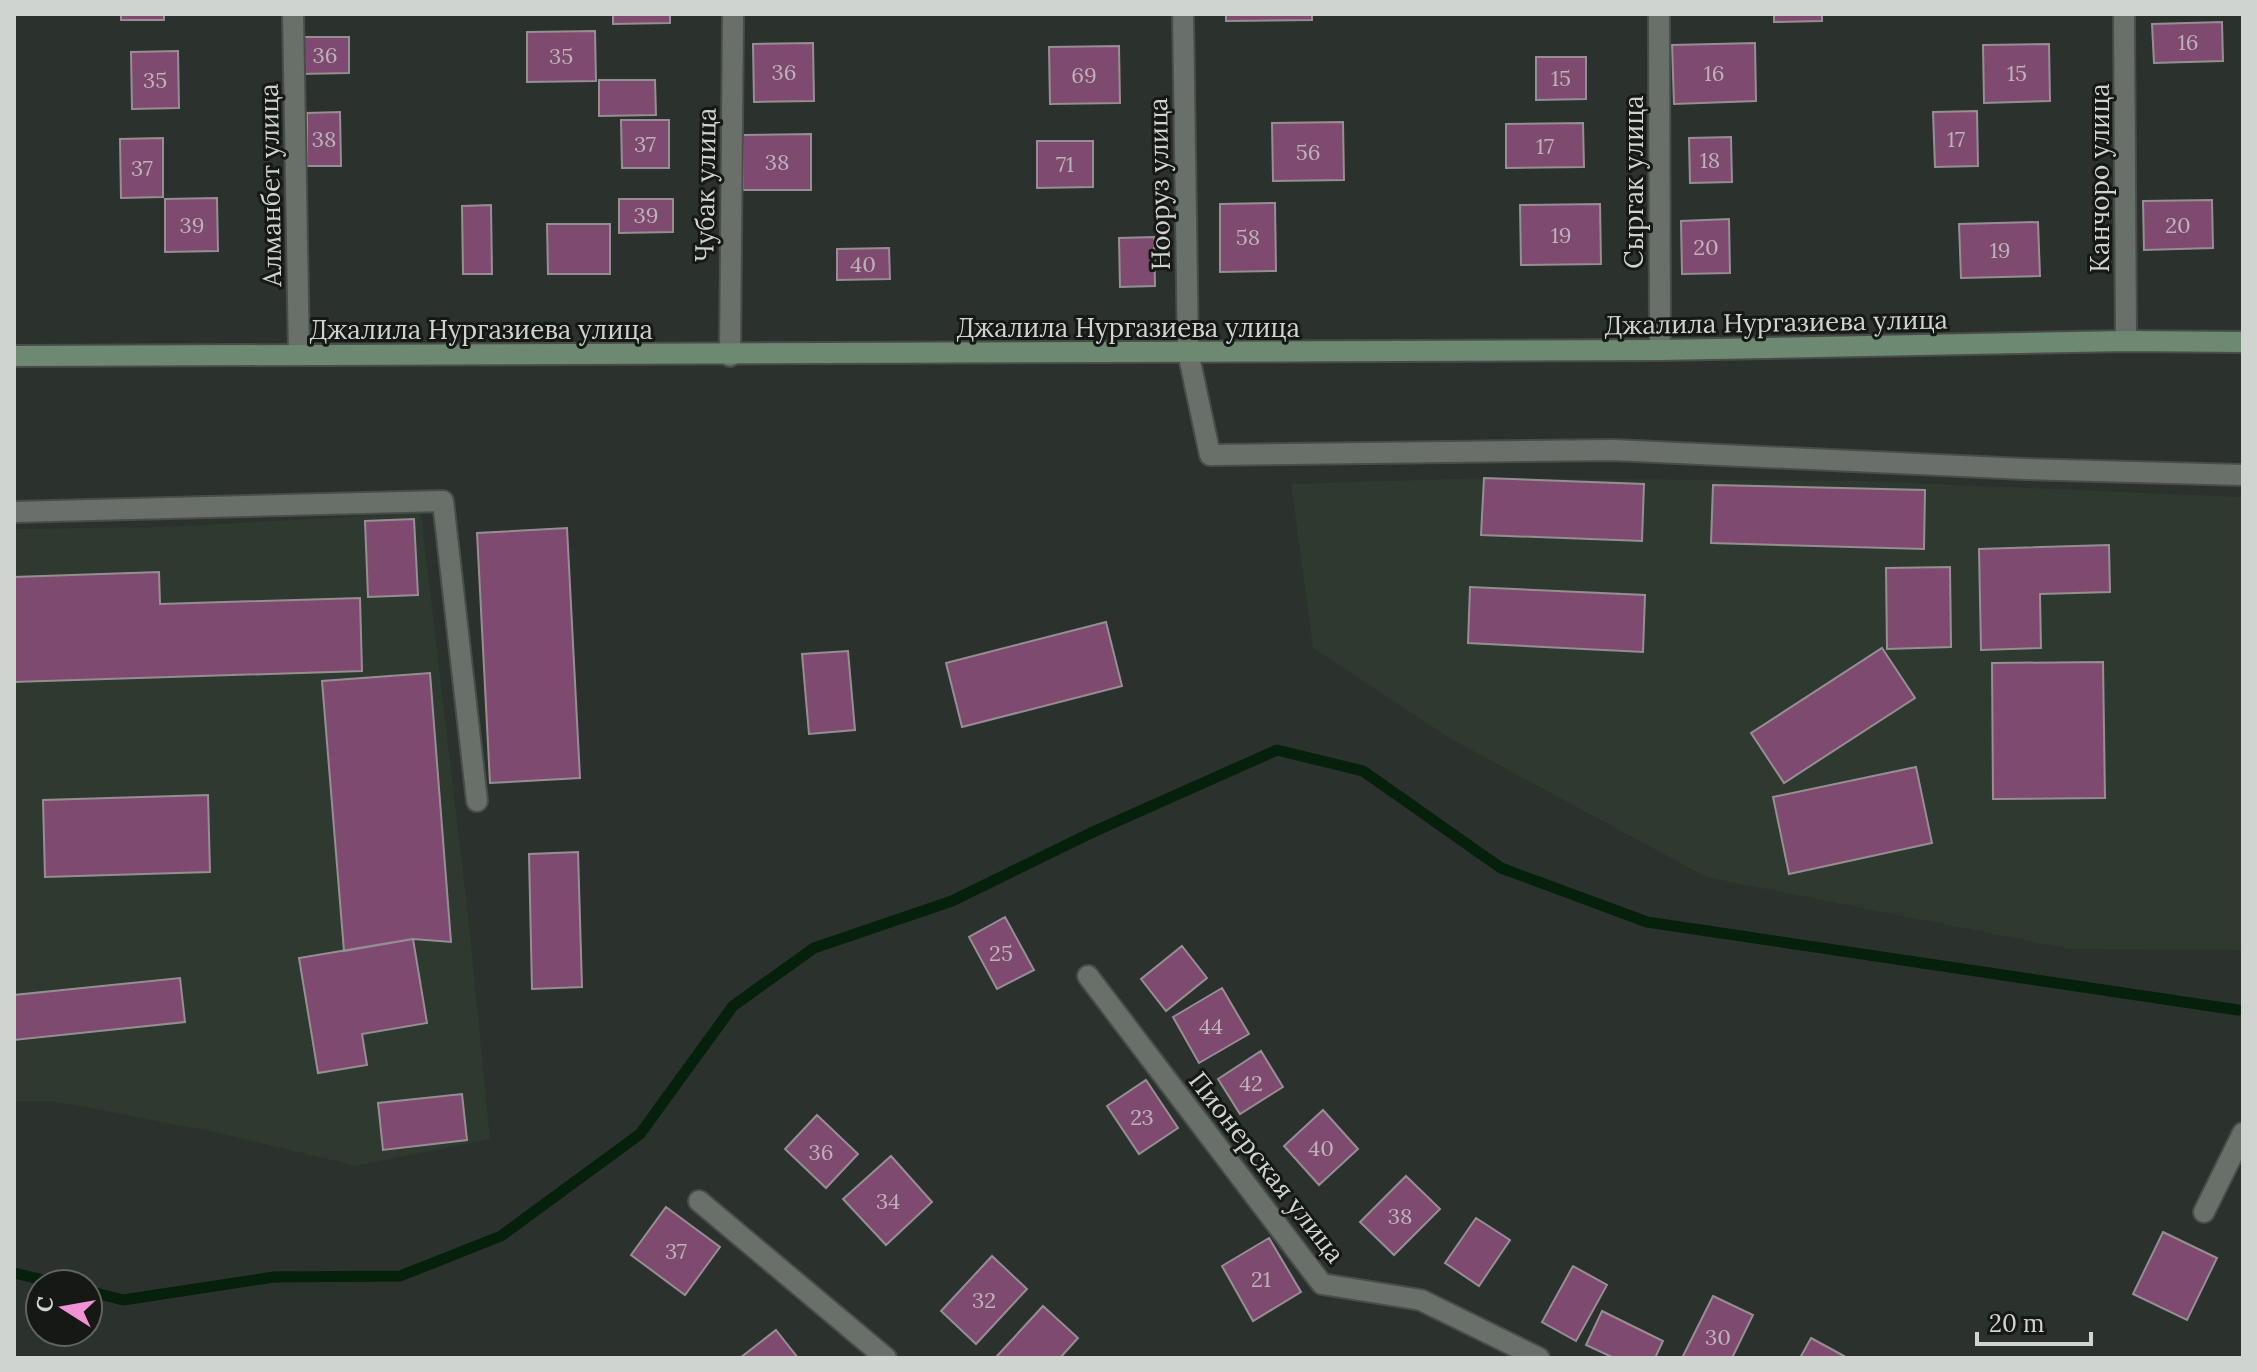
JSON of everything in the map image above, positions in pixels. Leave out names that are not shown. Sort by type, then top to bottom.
[{"type":"street","name":"Алманбет улица","points":[[293,14],[299,355]]},
{"type":"street","name":"Чубак улица","points":[[730,356],[733,14]]},
{"type":"street","name":"Нооруз улица","points":[[1183,14],[1188,352],[1210,455],[1613,450],[2243,475]]},
{"type":"street","name":"Сыргак улица","points":[[1659,14],[1660,350]]},
{"type":"street","name":"Канчоро улица","points":[[2124,14],[2126,341]]},
{"type":"street","name":"Джалила Нургазиева улица","points":[[14,356],[730,356],[1660,350],[2126,341],[2243,342]]},
{"type":"street","points":[[14,512],[443,501],[477,801]]},
{"type":"street","name":"Пионерская улица","points":[[1088,976],[1322,1284],[1421,1300],[1539,1358]]},
{"type":"street","points":[[2204,1212],[2243,1133]]},
{"type":"street","points":[[699,1201],[886,1358]]},
{"type":"shaded area","points":[[1484,478],[1865,481],[2243,497],[2243,950],[2069,949],[1706,877],[1451,739],[1313,648],[1291,484]]},
{"type":"shaded area","points":[[421,513],[468,915],[490,1139],[357,1166],[210,1131],[52,1101],[14,1101],[14,529],[161,527]]},
{"type":"building","points":[[121,14],[164,14],[164,20],[121,20]]},
{"type":"building","points":[[613,14],[670,14],[670,23],[613,24]]},
{"type":"building","points":[[1226,14],[1312,14],[1312,20],[1226,21]]},
{"type":"building","points":[[1774,14],[1822,14],[1822,21],[1774,22]]},
{"type":"building","points":[[2222,22],[2223,61],[2154,63],[2152,24]]},
{"type":"building","points":[[595,31],[596,81],[527,82],[527,32]]},
{"type":"building","points":[[300,37],[349,37],[349,73],[301,74]]},
{"type":"building","points":[[813,43],[814,101],[754,102],[753,44]]},
{"type":"building","points":[[1755,43],[1756,101],[1674,104],[1672,45]]},
{"type":"building","points":[[2049,44],[2050,101],[1984,103],[1983,45]]},
{"type":"building","points":[[1119,46],[1120,103],[1050,104],[1049,47]]},
{"type":"building","points":[[178,51],[179,108],[132,109],[131,52]]},
{"type":"building","points":[[1536,57],[1586,57],[1586,99],[1536,100]]},
{"type":"building","points":[[599,80],[655,80],[656,115],[599,116]]},
{"type":"building","points":[[1977,111],[1978,166],[1935,167],[1933,112]]},
{"type":"building","points":[[340,112],[341,166],[307,166],[307,113]]},
{"type":"building","points":[[621,120],[669,120],[669,168],[622,168]]},
{"type":"building","points":[[1343,122],[1344,180],[1273,181],[1272,123]]},
{"type":"building","points":[[1583,123],[1584,167],[1506,168],[1506,124]]},
{"type":"building","points":[[811,134],[811,190],[743,190],[743,135]]},
{"type":"building","points":[[1731,137],[1732,182],[1690,183],[1689,138]]},
{"type":"building","points":[[163,138],[163,197],[121,198],[120,139]]},
{"type":"building","points":[[1037,141],[1093,141],[1093,187],[1037,188]]},
{"type":"building","points":[[217,198],[218,251],[165,252],[165,199]]},
{"type":"building","points":[[619,199],[673,199],[673,232],[619,233]]},
{"type":"building","points":[[2212,200],[2213,248],[2144,250],[2143,201]]},
{"type":"building","points":[[1275,203],[1276,271],[1220,272],[1220,204]]},
{"type":"building","points":[[1600,204],[1601,264],[1521,265],[1520,205]]},
{"type":"building","points":[[491,205],[492,274],[463,274],[462,206]]},
{"type":"building","points":[[1729,219],[1730,273],[1682,274],[1681,221]]},
{"type":"building","points":[[2038,222],[2040,276],[1961,278],[1959,224]]},
{"type":"building","points":[[547,224],[610,224],[610,274],[548,274]]},
{"type":"building","points":[[1154,237],[1155,286],[1120,287],[1119,238]]},
{"type":"building","points":[[889,248],[890,279],[837,280],[837,249]]},
{"type":"building","points":[[1484,478],[1644,484],[1642,541],[1481,535]]},
{"type":"building","points":[[1713,485],[1925,490],[1924,549],[1711,543]]},
{"type":"building","points":[[414,519],[418,595],[368,597],[365,521]]},
{"type":"building","points":[[567,528],[580,778],[490,783],[477,533]]},
{"type":"building","points":[[2109,545],[2110,592],[2040,594],[2041,648],[1981,650],[1979,549]]},
{"type":"building","points":[[1950,567],[1951,647],[1887,649],[1886,568]]},
{"type":"building","points":[[159,572],[160,604],[360,598],[362,671],[14,682],[14,577]]},
{"type":"building","points":[[1470,587],[1645,595],[1643,652],[1468,643]]},
{"type":"building","points":[[1106,622],[1122,686],[962,727],[946,663]]},
{"type":"building","points":[[1882,648],[1915,698],[1784,783],[1751,733]]},
{"type":"building","points":[[848,651],[855,730],[809,734],[802,654]]},
{"type":"building","points":[[2103,662],[2105,798],[1993,799],[1992,663]]},
{"type":"building","points":[[430,673],[451,942],[413,939],[344,951],[322,681]]},
{"type":"building","points":[[1916,767],[1932,843],[1789,874],[1773,797]]},
{"type":"building","points":[[208,795],[210,872],[45,877],[43,800]]},
{"type":"building","points":[[578,852],[582,987],[532,989],[529,854]]},
{"type":"building","points":[[1005,917],[1034,970],[997,989],[969,937]]},
{"type":"building","points":[[413,939],[427,1023],[362,1034],[367,1065],[318,1073],[299,958]]},
{"type":"building","points":[[1182,946],[1207,978],[1166,1011],[1141,979]]},
{"type":"building","points":[[180,978],[185,1022],[14,1040],[14,995]]},
{"type":"building","points":[[1222,988],[1249,1034],[1199,1063],[1173,1017]]},
{"type":"building","points":[[1261,1051],[1283,1087],[1240,1114],[1218,1079]]},
{"type":"building","points":[[1146,1080],[1178,1128],[1139,1154],[1107,1106]]},
{"type":"building","points":[[462,1094],[467,1140],[383,1150],[378,1103]]},
{"type":"building","points":[[1323,1110],[1358,1149],[1319,1185],[1284,1146]]},
{"type":"building","points":[[817,1115],[858,1154],[826,1188],[785,1149]]},
{"type":"building","points":[[891,1156],[932,1202],[886,1245],[843,1199]]},
{"type":"building","points":[[1406,1176],[1440,1209],[1394,1255],[1360,1222]]},
{"type":"building","points":[[666,1207],[720,1247],[685,1295],[631,1255]]},
{"type":"building","points":[[1476,1218],[1510,1240],[1479,1286],[1445,1263]]},
{"type":"building","points":[[2163,1232],[2217,1258],[2187,1320],[2133,1294]]},
{"type":"building","points":[[1269,1238],[1301,1292],[1253,1321],[1222,1266]]},
{"type":"building","points":[[992,1256],[1027,1289],[976,1344],[941,1311]]},
{"type":"building","points":[[1573,1266],[1607,1285],[1576,1341],[1542,1322]]},
{"type":"building","points":[[1713,1296],[1753,1315],[1732,1358],[1682,1358]]},
{"type":"building","points":[[1043,1306],[1078,1338],[1060,1358],[999,1358],[997,1356]]},
{"type":"building","points":[[1602,1311],[1663,1341],[1655,1358],[1614,1358],[1586,1345]]},
{"type":"building","points":[[776,1330],[798,1358],[740,1358]]},
{"type":"building","points":[[1811,1338],[1844,1356],[1843,1358],[1800,1358]]},
{"type":"waterway","points":[[104,1295],[123,1300],[274,1277],[400,1276],[501,1236],[640,1134],[733,1006],[814,948],[952,901],[1093,832],[1277,750],[1363,771],[1501,868],[1647,922],[2238,1010]]},
{"type":"waterway","points":[[14,1273],[24,1275]]}]
